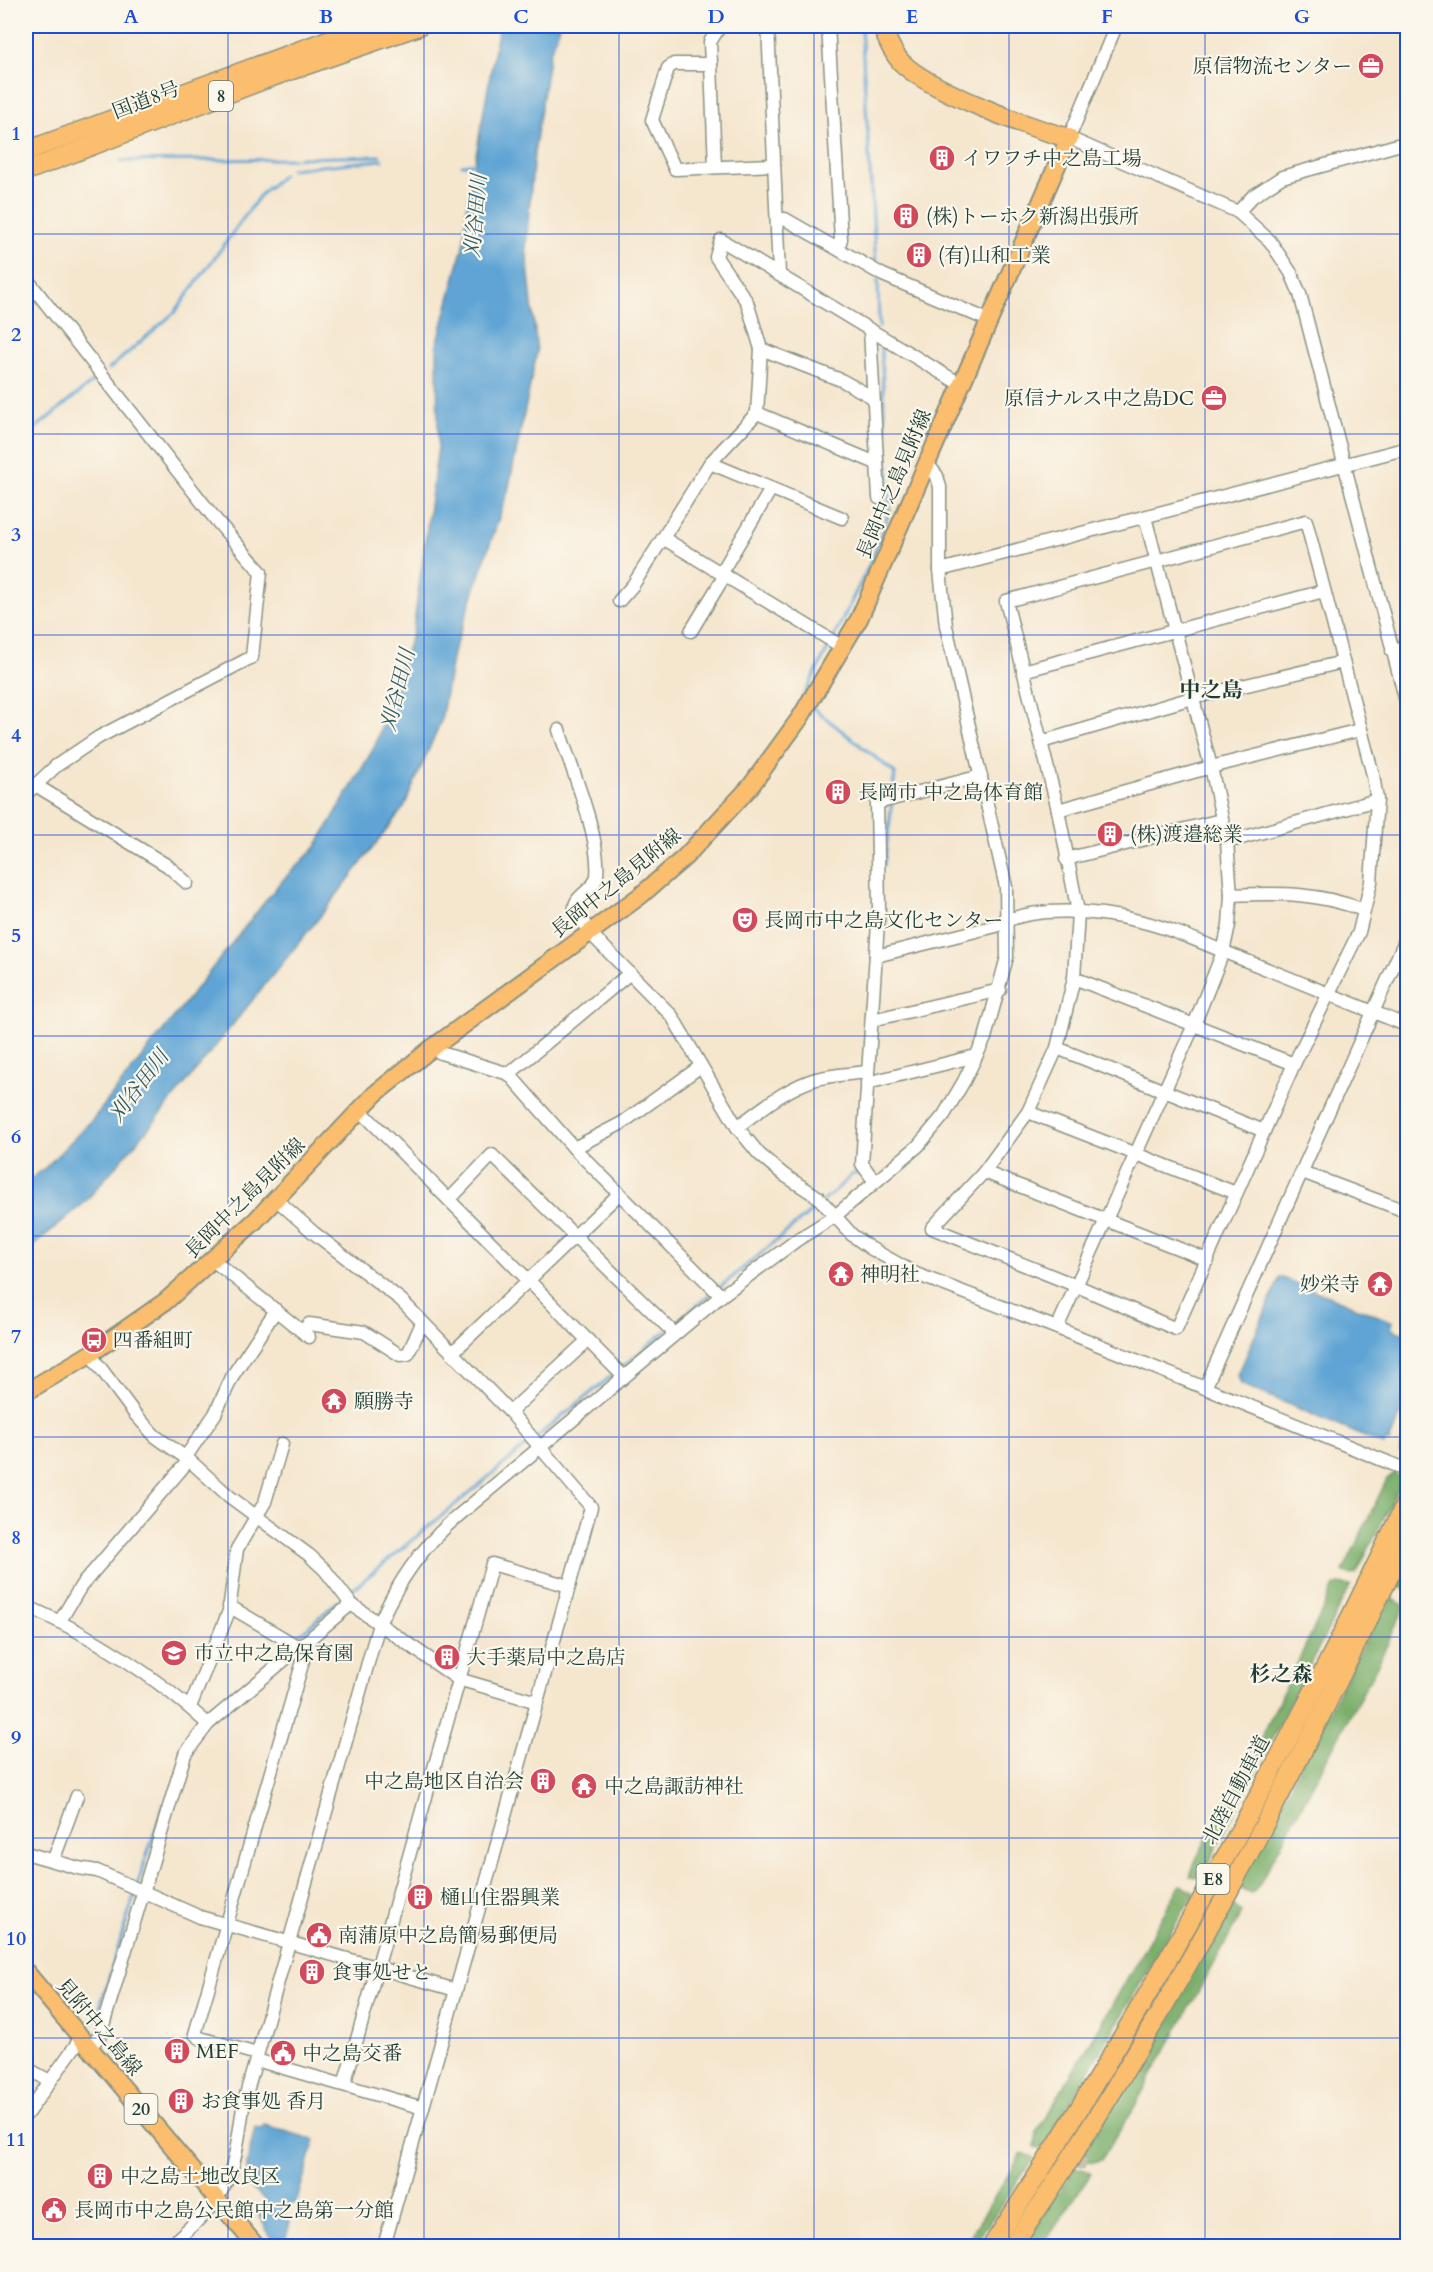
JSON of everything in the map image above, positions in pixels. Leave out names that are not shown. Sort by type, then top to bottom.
[{"type":"highway","name":"国道8号","points":[[26,151],[366,26]]},
{"type":"highway","name":"国道8号","points":[[26,171],[285,72],[419,26]]},
{"type":"highway","points":[[882,26],[900,60],[917,75],[1036,130],[1069,138]]},
{"type":"highway","points":[[893,26],[902,46],[922,69],[1041,122],[1069,138]]},
{"type":"highway","name":"北陸自動車道","points":[[992,2247],[1110,2061],[1218,1871],[1372,1574],[1407,1497]]},
{"type":"highway","name":"北陸自動車道","points":[[1013,2247],[1126,2070],[1238,1873],[1315,1727],[1407,1537]]},
{"type":"main road","name":"長岡中之島見附線","points":[[26,1392],[90,1354],[166,1301],[214,1261],[360,1110],[432,1048],[591,934],[672,869],[744,794],[783,744],[844,648],[1069,138]]},
{"type":"main road","name":"見附中之島線","points":[[26,1972],[256,2247]]},
{"type":"street","points":[[715,167],[710,42],[720,26]]},
{"type":"street","points":[[768,26],[779,274]]},
{"type":"street","points":[[828,26],[841,239],[838,249]]},
{"type":"street","points":[[1116,26],[1069,138],[1238,212],[1270,242],[1291,273],[1300,294],[1407,709]]},
{"type":"street","points":[[711,64],[674,64],[668,68],[652,120],[675,169],[774,165]]},
{"type":"street","points":[[1238,212],[1253,196],[1282,177],[1407,142]]},
{"type":"street","points":[[778,219],[785,219],[884,275],[988,320]]},
{"type":"street","points":[[619,601],[633,585],[710,463],[757,413],[761,349],[747,302],[716,257],[721,240],[960,384]]},
{"type":"street","points":[[26,278],[261,572],[252,657],[99,737],[56,766],[26,794]]},
{"type":"street","points":[[870,330],[879,498]]},
{"type":"street","points":[[761,349],[841,380],[872,397]]},
{"type":"street","points":[[757,413],[876,463]]},
{"type":"street","points":[[939,570],[1407,448]]},
{"type":"street","points":[[169,2247],[194,2225],[216,2199],[231,2169],[244,2102],[256,2057],[379,1624],[402,1578],[439,1532],[721,1296],[797,1239],[835,1216],[929,1134],[964,1081],[976,1056],[1000,990],[1007,957],[1008,918],[1005,877],[946,626],[939,570],[940,487],[937,476],[926,462]]},
{"type":"street","points":[[710,463],[842,518]]},
{"type":"street","points":[[691,630],[771,489]]},
{"type":"street","points":[[1057,1328],[1194,1025],[1223,952],[1229,926],[1231,895],[1227,842],[1211,767],[1144,517]]},
{"type":"street","points":[[1306,521],[1373,775],[1377,800],[1371,882],[1359,932],[1294,1064],[1176,1329],[1077,1286],[932,1228],[984,1172],[1028,1112],[1057,1048],[1074,978],[1078,912],[1058,810],[1006,601],[1156,561],[1306,521]]},
{"type":"street","points":[[663,538],[844,648]]},
{"type":"street","points":[[1023,671],[1324,591]]},
{"type":"street","points":[[1392,651],[1407,647]]},
{"type":"street","points":[[1041,742],[1192,698],[1342,662]]},
{"type":"street","points":[[559,730],[593,844],[597,876],[595,884],[574,905],[591,934],[672,1016],[737,1127],[770,1165],[818,1197],[870,1248],[916,1274],[1057,1328],[1407,1470]]},
{"type":"street","points":[[1058,810],[1211,767],[1360,730]]},
{"type":"street","points":[[875,1182],[862,1164],[879,908],[878,803],[981,776]]},
{"type":"street","points":[[37,786],[168,866],[187,883]]},
{"type":"street","points":[[1227,842],[1377,800]]},
{"type":"street","points":[[1066,859],[1221,820]]},
{"type":"street","points":[[1231,895],[1280,893],[1330,897],[1364,910]]},
{"type":"street","points":[[876,956],[996,926],[1008,918],[1078,912],[1142,921],[1407,1026]]},
{"type":"street","points":[[1205,1388],[1407,934]]},
{"type":"street","points":[[509,1074],[630,973]]},
{"type":"street","points":[[1074,978],[1294,1064]]},
{"type":"street","points":[[872,1020],[1000,990]]},
{"type":"street","points":[[432,1048],[441,1053],[509,1074],[618,1195],[721,1296]]},
{"type":"street","points":[[1057,1048],[1264,1131]]},
{"type":"street","points":[[737,1127],[787,1091],[818,1079],[867,1078],[976,1056]]},
{"type":"street","points":[[574,1148],[622,1123],[701,1066]]},
{"type":"street","points":[[360,1110],[624,1377]]},
{"type":"street","points":[[1028,1112],[1236,1193]]},
{"type":"street","points":[[449,1200],[492,1155],[577,1235],[675,1334]]},
{"type":"street","points":[[984,1172],[1208,1260]]},
{"type":"street","points":[[1302,1172],[1407,1212]]},
{"type":"street","points":[[452,1353],[618,1195]]},
{"type":"street","points":[[276,1199],[314,1233],[401,1300],[510,1412],[591,1507],[384,2247]]},
{"type":"street","points":[[214,1261],[306,1334],[309,1324],[364,1332],[400,1355],[408,1354],[422,1323]]},
{"type":"street","points":[[60,1621],[81,1586],[187,1459],[215,1414],[233,1375],[276,1310]]},
{"type":"street","points":[[510,1412],[588,1340]]},
{"type":"street","points":[[90,1354],[154,1436],[187,1459],[256,1517],[309,1555],[325,1570],[351,1604],[458,1678],[537,1702]]},
{"type":"street","points":[[190,1707],[205,1667],[214,1651],[229,1606],[237,1549],[265,1502],[282,1443]]},
{"type":"street","points":[[344,2085],[492,1564],[569,1586]]},
{"type":"street","points":[[26,2115],[50,2081],[85,2043],[100,2035],[185,1754],[207,1724],[351,1604]]},
{"type":"street","points":[[26,1606],[60,1621],[106,1647],[190,1707],[207,1724]]},
{"type":"street","points":[[229,1606],[300,1648],[303,1661],[195,2034],[200,2038],[256,2057],[423,2108]]},
{"type":"street","points":[[52,1861],[77,1796]]},
{"type":"street","points":[[26,1853],[97,1871],[200,1917],[456,1990]]},
{"type":"street","points":[[26,2068],[50,2081]]},
{"type":"green space","points":[[1407,1422],[1407,1462],[1400,1452]]},
{"type":"green space","points":[[1395,1473],[1403,1479],[1356,1574],[1349,1575],[1343,1571],[1387,1479]]},
{"type":"green space","points":[[1407,1553],[1407,1589],[1406,1589],[1392,1585]]},
{"type":"green space","points":[[1339,1584],[1350,1586],[1201,1878],[1190,1876],[1196,1859],[1266,1728],[1334,1586]]},
{"type":"green space","points":[[1388,1596],[1405,1606],[1380,1660],[1259,1885],[1252,1894],[1242,1890],[1239,1885]]},
{"type":"green space","points":[[1182,1885],[1194,1893],[1043,2149],[1035,2147],[1037,2132]]},
{"type":"green space","points":[[1230,1902],[1242,1913],[1133,2109],[1101,2160],[1093,2162],[1080,2159]]},
{"type":"green space","points":[[1022,2153],[1034,2158],[973,2246],[964,2246]]},
{"type":"green space","points":[[1075,2168],[1082,2168],[1091,2174],[1042,2246],[1021,2246]]},
{"type":"water","name":"刈谷田川","points":[[499,26],[560,26],[550,52],[534,153],[526,246],[537,352],[508,491],[453,653],[441,721],[404,807],[326,909],[155,1121],[84,1203],[26,1252],[26,1183],[46,1167],[93,1119],[279,884],[316,847],[375,746],[413,631],[438,447],[437,345],[464,242],[467,205]]},
{"type":"water","points":[[1280,1277],[1393,1322],[1391,1329],[1407,1335],[1407,1398],[1389,1442],[1386,1441],[1384,1445],[1241,1384],[1238,1375]]},
{"type":"water","points":[[264,2125],[315,2140],[296,2203],[283,2206],[281,2211],[290,2221],[286,2239],[270,2236],[257,2212],[265,2209],[267,2201],[247,2185],[247,2164],[255,2127],[262,2130]]},
{"type":"waterway","points":[[861,26],[876,266]]},
{"type":"waterway","points":[[298,158],[380,156]]},
{"type":"waterway","points":[[121,161],[294,159]]},
{"type":"waterway","points":[[291,169],[382,160]]},
{"type":"waterway","name":"刈谷田川","points":[[462,165],[477,163]]},
{"type":"waterway","points":[[109,369],[175,312],[261,194],[283,175]]},
{"type":"waterway","points":[[878,279],[879,327]]},
{"type":"waterway","points":[[834,637],[874,555],[890,509],[881,348]]},
{"type":"waterway","points":[[26,436],[96,379]]},
{"type":"waterway","points":[[802,699],[831,643]]},
{"type":"waterway","points":[[813,708],[895,773],[892,797]]},
{"type":"waterway","points":[[884,865],[892,803]]},
{"type":"waterway","points":[[824,1201],[853,1174],[857,1174],[857,1165]]},
{"type":"waterway","points":[[718,1289],[819,1205]]},
{"type":"waterway","points":[[671,1327],[712,1293]]},
{"type":"waterway","points":[[620,1369],[666,1331]]},
{"type":"waterway","points":[[537,1437],[615,1373]]},
{"type":"waterway","points":[[347,1594],[532,1441]]},
{"type":"waterway","points":[[292,1641],[342,1598]]},
{"type":"waterway","points":[[205,1719],[287,1645]]},
{"type":"waterway","points":[[182,1749],[188,1737],[201,1724]]},
{"type":"waterway","points":[[137,1886],[164,1804]]},
{"type":"waterway","points":[[90,2024],[97,2017],[135,1893]]},
{"type":"tunnel","points":[[1041,2152],[1086,2165]]},
{"type":"place","name":"原信物流センター","points":[[1371,66]]},
{"type":"place","name":"イワフチ中之島工場","points":[[942,158]]},
{"type":"place","name":"(株)トーホク新潟出張所","points":[[906,216]]},
{"type":"place","name":"(有)山和工業","points":[[919,255]]},
{"type":"place","name":"原信ナルス中之島DC","points":[[1214,398]]},
{"type":"place","name":"長岡市 中之島体育館","points":[[838,792]]},
{"type":"place","name":"(株)渡邉総業","points":[[1110,834]]},
{"type":"place","name":"長岡市中之島文化センター","points":[[745,920]]},
{"type":"place","name":"神明社","points":[[841,1274]]},
{"type":"place","name":"妙栄寺","points":[[1380,1284]]},
{"type":"place","name":"四番組町","points":[[94,1340]]},
{"type":"place","name":"願勝寺","points":[[334,1401]]},
{"type":"place","name":"市立中之島保育園","points":[[174,1653]]},
{"type":"place","name":"大手薬局中之島店","points":[[447,1657]]},
{"type":"place","name":"中之島地区自治会","points":[[543,1781]]},
{"type":"place","name":"中之島諏訪神社","points":[[584,1786]]},
{"type":"place","name":"樋山住器興業","points":[[420,1897]]},
{"type":"place","name":"南蒲原中之島簡易郵便局","points":[[319,1935]]},
{"type":"place","name":"食事処せと","points":[[312,1972]]},
{"type":"place","name":"MEF","points":[[177,2051]]},
{"type":"place","name":"中之島交番","points":[[283,2053]]},
{"type":"place","name":"お食事処 香月","points":[[181,2101]]},
{"type":"place","name":"中之島土地改良区","points":[[100,2176]]},
{"type":"place","name":"長岡市中之島公民館中之島第一分館","points":[[54,2210]]},
{"type":"district","name":"中之島","points":[[1211,690]]},
{"type":"district","name":"杉之森","points":[[1281,1674]]}]
